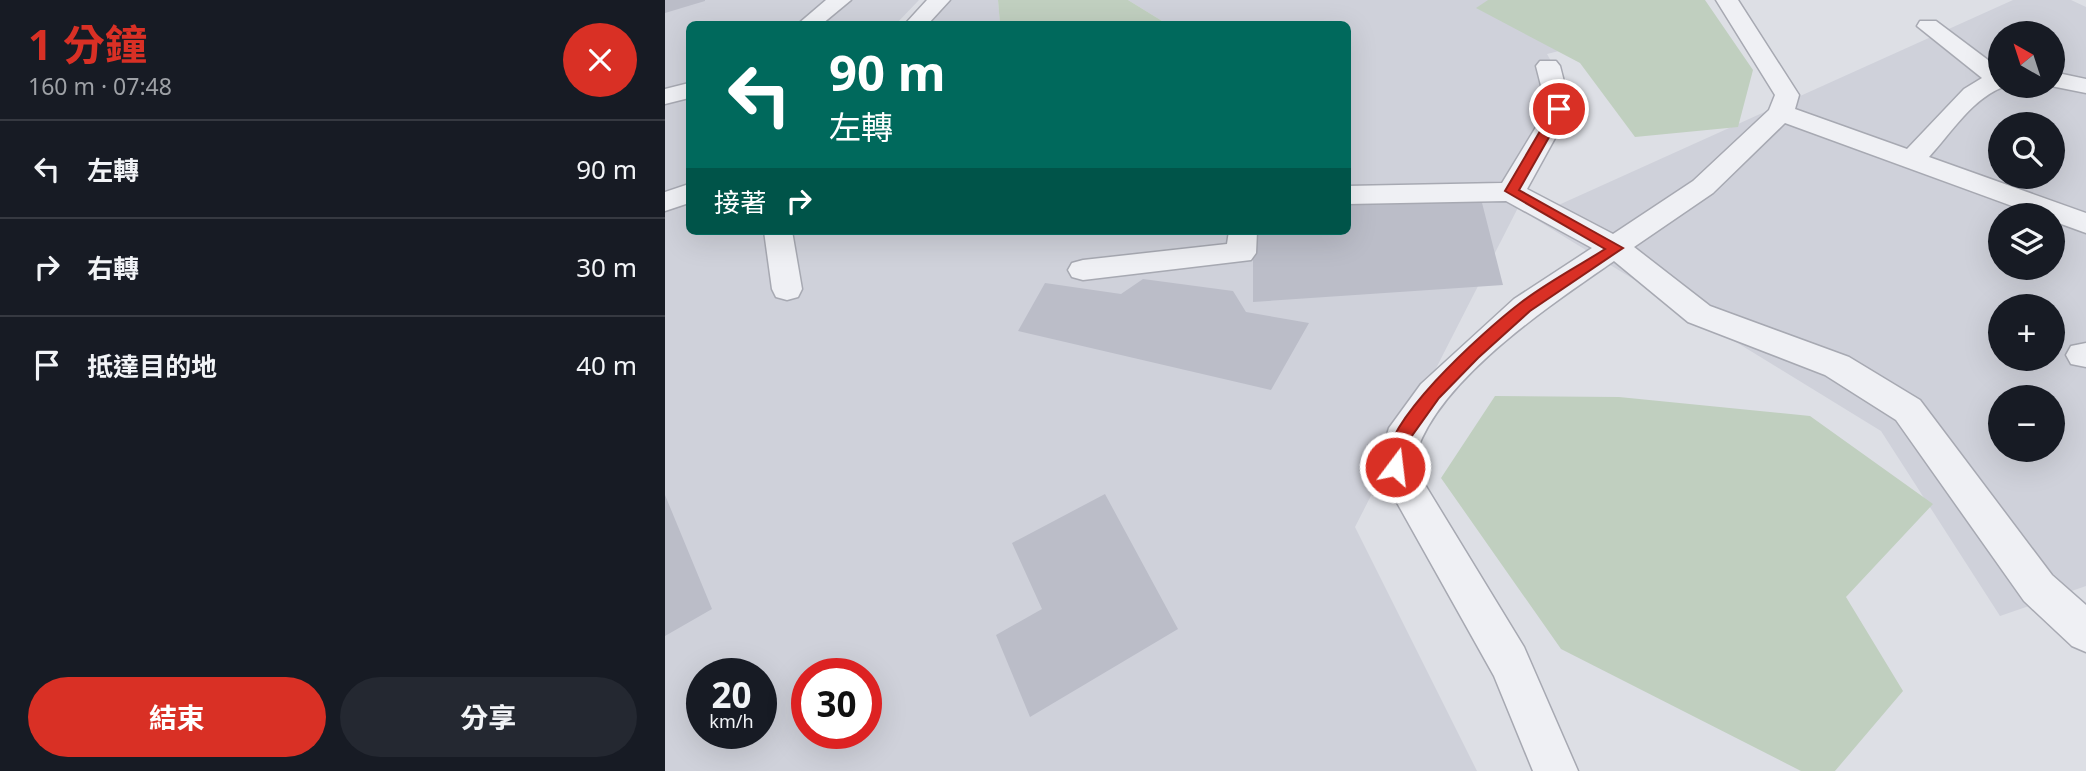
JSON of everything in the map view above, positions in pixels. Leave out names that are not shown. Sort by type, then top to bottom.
[{"type":"street","points":[[813,21],[841,0]]},
{"type":"street","points":[[919,21],[939,0]]},
{"type":"street","points":[[1556,771],[1509,662],[1395,467],[1401,438],[1433,393],[1525,307],[1703,187],[1781,113],[1787,95],[1727,0]]},
{"type":"street","points":[[1928,26],[1988,71]]},
{"type":"street","points":[[1511,191],[1559,109],[1548,66]]},
{"type":"street","points":[[2065,82],[2086,86]]},
{"type":"street","points":[[1912,160],[1973,94],[1988,84]]},
{"type":"street","points":[[665,97],[686,91]]},
{"type":"street","points":[[1781,113],[2086,223]]},
{"type":"street","points":[[1351,195],[1511,191],[1616,248],[1699,314],[1836,366],[1909,410],[2038,588],[2086,632]]},
{"type":"street","points":[[665,202],[686,194]]},
{"type":"street","points":[[779,235],[786,289]]},
{"type":"street","points":[[1083,270],[1241,253],[1243,235]]},
{"type":"shaded area","points":[[665,0],[919,0],[899,21],[686,21],[686,235],[1351,235],[1351,21],[1162,21],[1128,0],[1547,0],[1607,39],[1547,54],[1573,100],[1355,527],[1477,771],[665,771]]},
{"type":"shaded area","points":[[949,0],[998,0],[1000,21],[929,21]]},
{"type":"shaded area","points":[[2013,0],[2071,0],[2086,7],[2086,586],[2000,616],[1881,431],[1532,217]]},
{"type":"green space","points":[[998,0],[1128,0],[1162,21],[1000,21]]},
{"type":"green space","points":[[1488,0],[1705,0],[1753,70],[1738,127],[1635,137],[1580,63],[1476,8]]},
{"type":"green space","points":[[1495,396],[1619,397],[1810,416],[1933,504],[1846,597],[1903,691],[1835,771],[1801,771],[1561,649],[1441,478]]},
{"type":"building","points":[[665,0],[705,0],[705,1],[665,13]]},
{"type":"building","points":[[1480,195],[1503,285],[1253,302],[1253,235],[1351,235],[1351,203]]},
{"type":"building","points":[[1143,279],[1233,291],[1246,312],[1309,323],[1271,390],[1018,331],[1045,283],[1121,294]]},
{"type":"building","points":[[1105,494],[1178,629],[1030,717],[996,635],[1042,609],[1012,543]]},
{"type":"building","points":[[665,495],[712,609],[665,636]]},
{"type":"route","points":[[1395,467],[1401,438],[1433,393],[1472,354],[1525,307],[1616,248],[1511,191],[1559,109]]}]
